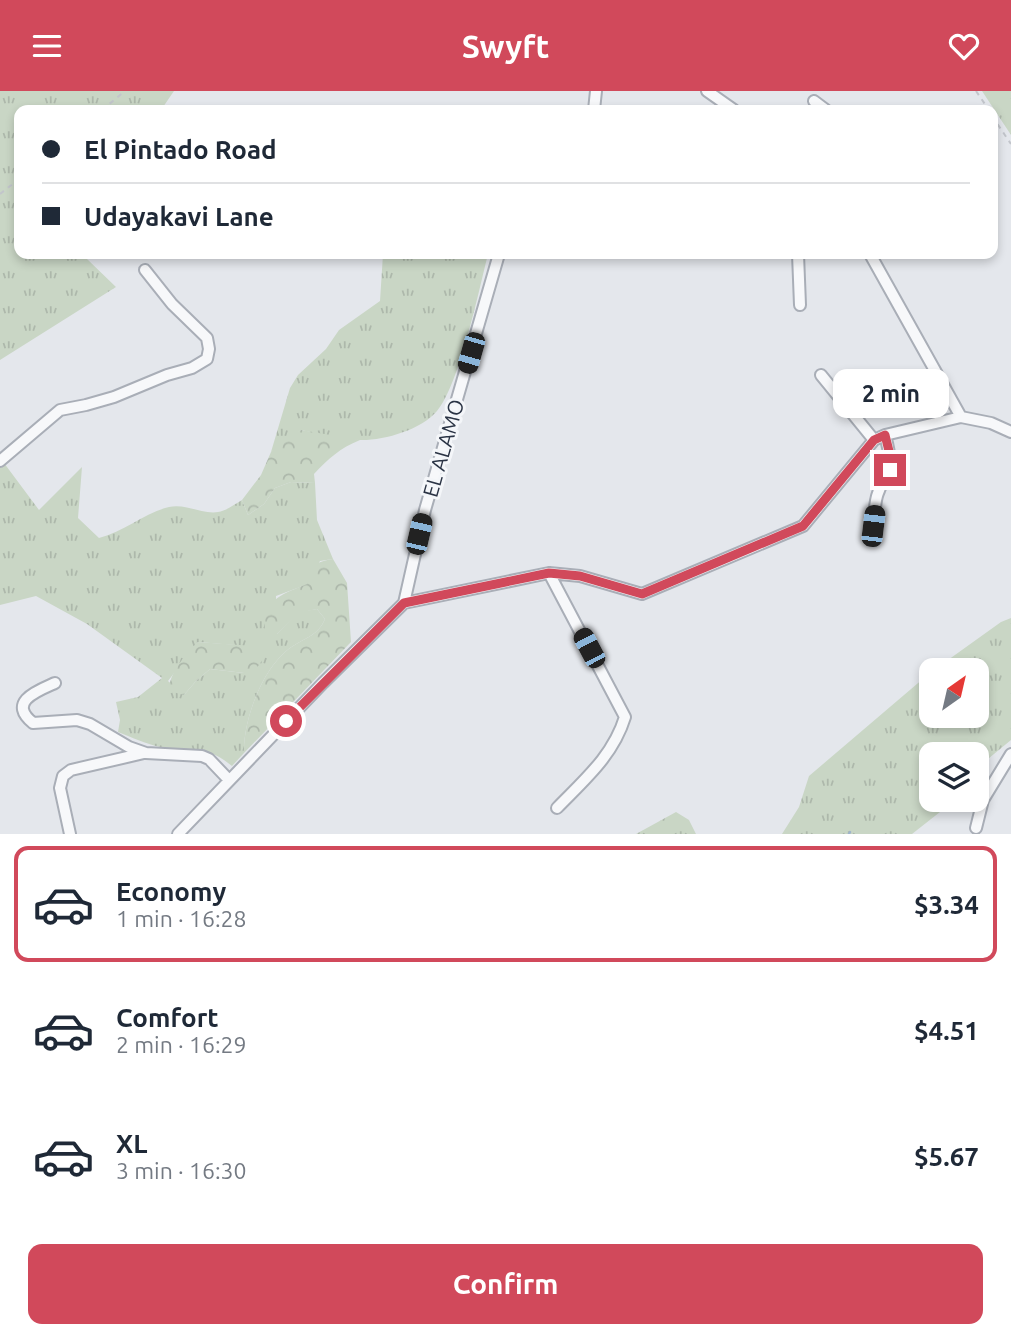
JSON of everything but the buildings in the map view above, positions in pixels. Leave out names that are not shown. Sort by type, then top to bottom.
[{"type":"street","points":[[711,92],[728,105]]},
{"type":"street","points":[[814,101],[819,105]]},
{"type":"street","name":"EL ALAMO","points":[[404,603],[425,510],[498,259]]},
{"type":"street","points":[[798,259],[800,305]]},
{"type":"street","points":[[873,259],[961,417]]},
{"type":"street","points":[[0,461],[60,410],[114,397],[167,375],[192,368],[207,359],[209,349],[206,338],[172,304],[145,270]]},
{"type":"street","points":[[821,375],[879,438],[890,455],[890,470],[877,495],[873,526]]},
{"type":"street","points":[[178,834],[404,603],[549,573],[580,576],[642,594],[803,526],[879,438],[961,417],[991,423],[1011,432]]},
{"type":"street","points":[[549,573],[625,717],[619,735],[605,758],[557,808]]},
{"type":"street","points":[[55,683],[25,699],[22,710],[33,723],[77,719],[129,747],[146,753]]},
{"type":"street","points":[[70,834],[60,788],[63,776],[71,770],[146,753],[202,756],[209,759],[229,780]]},
{"type":"street","points":[[976,828],[983,800],[1011,754]]},
{"type":"path","points":[[108,105],[125,91]]},
{"type":"path","points":[[998,125],[1011,144]]},
{"type":"path","points":[[0,194],[14,183]]},
{"type":"green space","points":[[0,91],[174,91],[164,105],[14,105],[14,259],[87,259],[116,287],[0,360]]},
{"type":"green space","points":[[982,91],[1011,91],[1011,135],[998,115],[998,105],[991,105]]},
{"type":"green space","points":[[383,259],[487,259],[453,381],[445,399],[430,418],[412,429],[379,439],[337,438],[301,430],[271,452],[290,388],[298,375],[326,349],[339,330],[380,301]]},
{"type":"green space","points":[[301,430],[360,440],[340,450],[324,463],[314,474],[315,483],[291,482],[275,488],[264,504],[248,515],[242,500],[261,475],[271,452],[284,438]]},
{"type":"green space","points":[[4,463],[39,510],[82,467],[78,518],[99,538],[175,506],[218,512],[242,500],[248,515],[264,504],[275,488],[291,482],[315,483],[317,520],[333,559],[320,561],[308,584],[276,596],[277,634],[298,612],[317,609],[325,619],[315,632],[282,655],[264,680],[251,710],[244,753],[232,766],[204,751],[160,747],[118,732],[120,720],[116,702],[138,697],[162,678],[87,624],[36,596],[0,605],[0,467]],"holes":[[[198,642],[234,645],[244,673],[210,669],[184,695],[168,681]]]},
{"type":"green space","points":[[333,559],[347,583],[351,642],[244,753],[251,710],[264,680],[282,655],[315,632],[325,619],[317,609],[298,613],[277,634],[265,631],[267,612],[276,599],[307,584],[318,563]]},
{"type":"green space","points":[[1011,618],[1011,740],[989,758],[989,742],[919,742],[919,812],[940,812],[912,834],[782,834],[799,807],[809,776],[919,682],[919,728],[989,728],[989,658],[951,658],[1001,622]]},
{"type":"green space","points":[[198,642],[253,646],[266,655],[256,669],[244,673],[210,669],[184,695],[169,691],[175,671]]},
{"type":"green space","points":[[676,812],[689,820],[696,834],[636,834]]},
{"type":"route","points":[[286,721],[404,603],[549,573],[580,576],[642,594],[803,526],[874,440],[885,435],[890,455],[890,470]]}]
